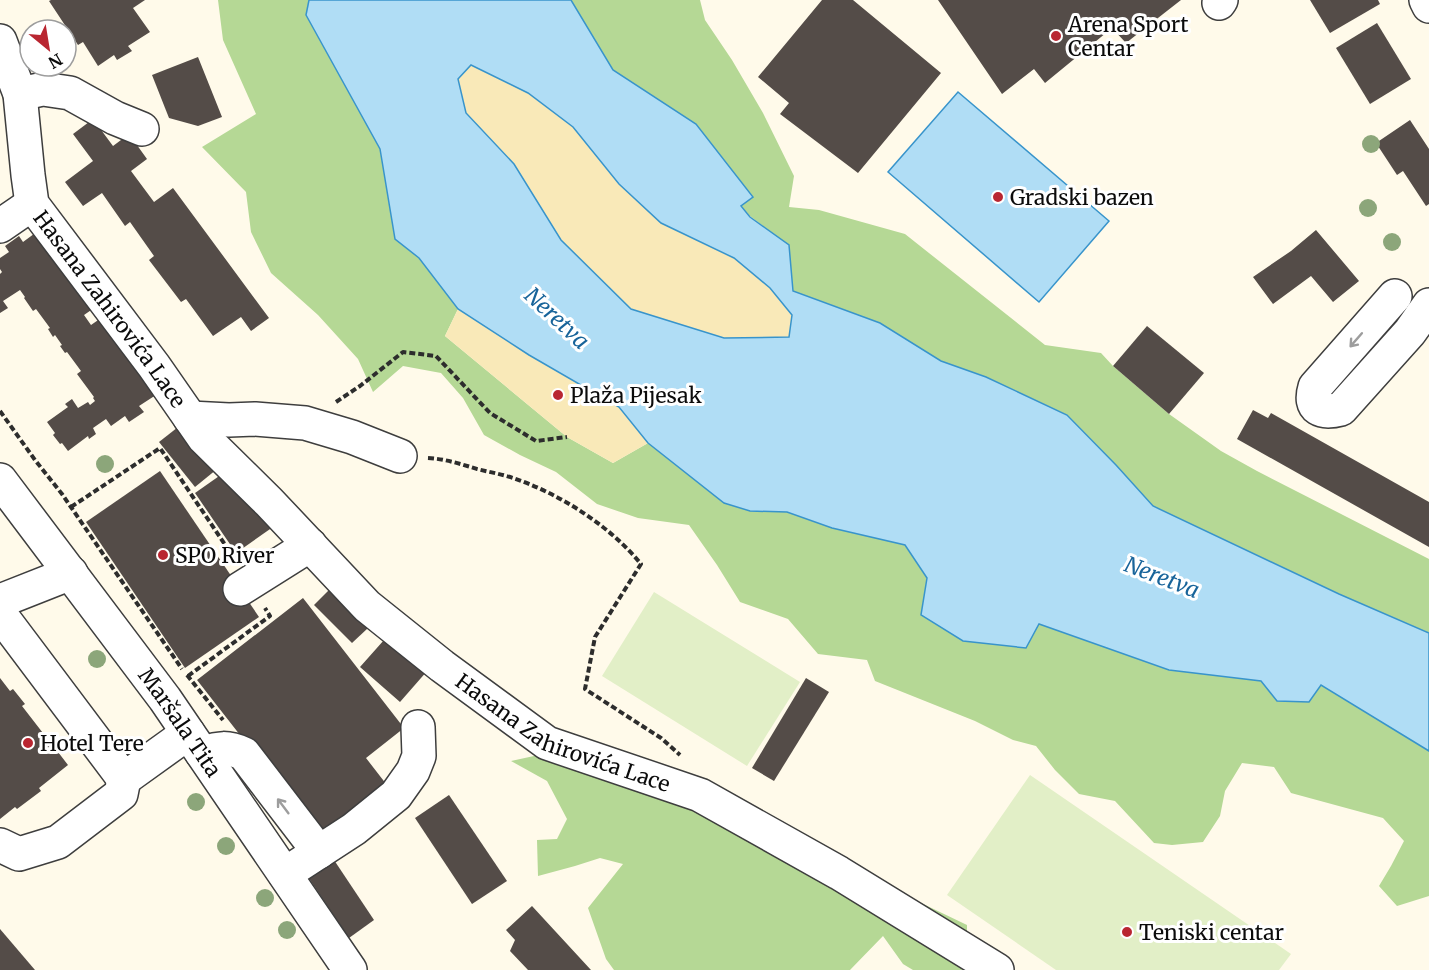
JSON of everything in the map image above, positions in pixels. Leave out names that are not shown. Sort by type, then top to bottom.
[{"type":"street","points":[[1426,0],[1429,6]]},
{"type":"street","name":"Hasana Zahirovića Lace","points":[[0,41],[20,94],[32,204],[154,366],[204,438],[367,606],[442,666],[547,743],[700,795],[839,873],[997,970]]},
{"type":"street","points":[[20,94],[43,89],[70,93],[115,118],[142,129]]},
{"type":"street","points":[[0,226],[32,204]]},
{"type":"street","points":[[1395,296],[1315,387],[1313,394],[1320,411],[1328,413],[1341,409],[1410,332],[1429,305]]},
{"type":"street","name":"Hasana Zahirovića Lace","points":[[190,418],[255,419],[305,423],[352,437],[400,456]]},
{"type":"street","name":"Maršala Tita","points":[[0,480],[158,690],[350,970]]},
{"type":"street","points":[[245,586],[310,545]]},
{"type":"street","points":[[0,601],[71,573]]},
{"type":"street","points":[[0,614],[124,779],[121,794],[58,842],[19,854],[0,845]]},
{"type":"street","points":[[285,874],[354,829],[396,795],[413,771],[419,756],[418,727]]},
{"type":"street","points":[[67,822],[124,779],[195,743],[217,749],[232,748],[244,754],[319,852]]},
{"type":"path","points":[[360,386],[404,352],[436,356],[490,413],[536,441],[567,437]]},
{"type":"path","points":[[0,411],[71,507],[188,676],[224,721]]},
{"type":"path","points":[[71,507],[160,448],[245,586],[270,616],[188,676]]},
{"type":"path","points":[[400,456],[442,459],[513,478],[550,494],[584,514],[632,553],[641,564],[595,637],[585,689],[661,738],[681,756]]},
{"type":"green space","points":[[218,0],[309,0],[306,15],[380,149],[395,239],[419,258],[458,309],[445,336],[567,437],[613,463],[648,443],[724,503],[750,511],[787,512],[832,528],[905,545],[927,578],[921,615],[1039,624],[1169,670],[1261,681],[1321,684],[1429,751],[1429,896],[1397,906],[1379,886],[1404,841],[1383,818],[1291,793],[1274,767],[1242,763],[1225,791],[1220,816],[1203,842],[1172,845],[1154,843],[1115,801],[1079,794],[1055,770],[1036,746],[1013,740],[975,721],[875,681],[867,660],[818,654],[788,619],[740,602],[689,525],[638,518],[597,504],[556,472],[484,435],[463,398],[441,373],[403,366],[373,392],[358,359],[318,315],[271,273],[251,232],[246,192],[202,147],[256,114],[223,40]]},
{"type":"green space","points":[[571,0],[700,0],[705,20],[763,113],[794,176],[789,207],[819,210],[905,234],[1045,345],[1101,353],[1169,414],[1221,451],[1429,559],[1429,633],[1339,594],[1153,506],[1067,415],[986,377],[941,361],[880,323],[793,291],[788,245],[750,216],[741,206],[753,197],[696,124],[613,70]]},
{"type":"green space","points":[[654,592],[800,682],[747,766],[602,676]]},
{"type":"green space","points":[[589,744],[967,925],[967,947],[954,958],[962,970],[913,970],[903,964],[883,936],[850,970],[614,970],[606,959],[588,908],[623,864],[600,858],[538,876],[537,840],[557,839],[567,819],[547,781],[511,761]]},
{"type":"green space","points":[[1030,775],[1291,954],[1279,970],[1056,970],[947,895]]},
{"type":"sand","points":[[471,65],[528,93],[573,127],[619,184],[661,223],[734,258],[770,288],[792,315],[789,337],[724,338],[631,309],[561,240],[514,164],[466,113],[458,79]]},
{"type":"sand","name":"Plaža Pijesak","points":[[458,309],[529,355],[619,407],[648,443],[613,463],[567,437],[445,336]]},
{"type":"water","name":"Neretva","points":[[309,0],[571,0],[613,70],[696,124],[753,197],[741,206],[750,217],[789,245],[793,291],[880,323],[941,361],[986,377],[1067,415],[1153,506],[1339,594],[1429,633],[1429,751],[1321,685],[1309,702],[1277,701],[1261,681],[1169,670],[1039,624],[1026,648],[963,641],[921,615],[927,578],[905,545],[832,528],[787,512],[750,511],[724,503],[648,443],[619,407],[529,355],[458,309],[419,258],[395,239],[380,149],[306,15]],"holes":[[[471,65],[528,93],[573,127],[619,184],[661,223],[734,258],[770,288],[792,315],[789,337],[724,338],[631,309],[561,240],[514,164],[466,113],[458,79]]]},
{"type":"water","name":"Gradski bazen","points":[[958,92],[1109,221],[1039,302],[888,172]]},
{"type":"building","points":[[145,0],[133,8],[150,32],[128,46],[132,51],[117,60],[114,55],[98,66],[83,42],[78,45],[78,18],[60,18],[49,1]]},
{"type":"building","points":[[822,0],[853,0],[941,73],[858,173],[780,114],[789,103],[758,77]]},
{"type":"building","name":"Arena Sport Centar","points":[[938,0],[1181,0],[1126,43],[1112,28],[1045,83],[1034,69],[1002,94]]},
{"type":"building","points":[[1310,0],[1378,0],[1380,4],[1330,33]]},
{"type":"building","points":[[1377,23],[1411,79],[1370,104],[1336,48]]},
{"type":"building","points":[[198,57],[222,117],[198,126],[169,118],[152,75]]},
{"type":"building","points":[[93,119],[113,146],[129,134],[147,159],[131,171],[154,202],[173,188],[269,318],[251,331],[241,317],[213,336],[186,299],[181,302],[149,260],[154,256],[130,222],[125,226],[102,193],[83,206],[65,182],[93,161],[73,134]]},
{"type":"building","points":[[1410,120],[1429,149],[1429,204],[1426,206],[1403,171],[1397,175],[1376,143]]},
{"type":"building","points":[[42,228],[97,306],[84,315],[91,325],[104,316],[159,393],[139,406],[144,412],[129,422],[125,416],[111,426],[106,419],[93,428],[96,434],[89,439],[88,436],[68,451],[53,435],[55,433],[47,422],[68,407],[65,404],[72,399],[78,408],[88,402],[90,405],[95,401],[94,397],[77,374],[81,371],[67,352],[65,353],[55,335],[53,337],[48,329],[50,328],[36,309],[33,311],[20,290],[3,301],[8,308],[0,313],[0,274],[2,272],[0,258],[9,252],[5,246],[19,236],[23,242]]},
{"type":"building","points":[[1316,230],[1359,281],[1333,302],[1311,276],[1273,304],[1253,277],[1291,251]]},
{"type":"building","points":[[1147,326],[1204,373],[1169,414],[1113,366]]},
{"type":"building","points":[[1253,410],[1268,418],[1271,413],[1429,502],[1429,547],[1237,439]]},
{"type":"building","points":[[187,420],[222,465],[195,487],[159,442]]},
{"type":"building","points":[[232,467],[273,527],[236,553],[195,493]]},
{"type":"building","name":"SPO River","points":[[160,471],[259,617],[185,668],[86,522]]},
{"type":"building","points":[[333,586],[368,628],[352,643],[314,605]]},
{"type":"building","points":[[303,598],[404,728],[366,758],[390,789],[323,841],[197,680]]},
{"type":"building","points":[[384,640],[408,661],[412,656],[428,670],[400,702],[360,667]]},
{"type":"building","name":"Hotel Tere","points":[[0,678],[10,691],[13,689],[25,704],[22,706],[46,737],[49,734],[61,749],[58,752],[68,765],[39,788],[41,791],[0,819]]},
{"type":"building","points":[[806,678],[829,692],[774,781],[752,768]]},
{"type":"building","points":[[449,795],[507,881],[472,904],[415,818]]},
{"type":"building","points":[[330,854],[374,920],[349,938],[304,871]]},
{"type":"building","points":[[532,906],[591,970],[528,970],[510,951],[515,940],[506,930]]},
{"type":"building","points":[[0,929],[35,970],[0,970]]},
{"type":"place","name":"Arena Sport Centar","points":[[1056,36]]},
{"type":"place","name":"Gradski bazen","points":[[998,197]]},
{"type":"place","name":"Plaža Pijesak","points":[[558,395]]},
{"type":"place","name":"SPO River","points":[[163,555]]},
{"type":"place","name":"Hotel Tere","points":[[28,743]]},
{"type":"place","name":"Teniski centar","points":[[1127,932]]}]
